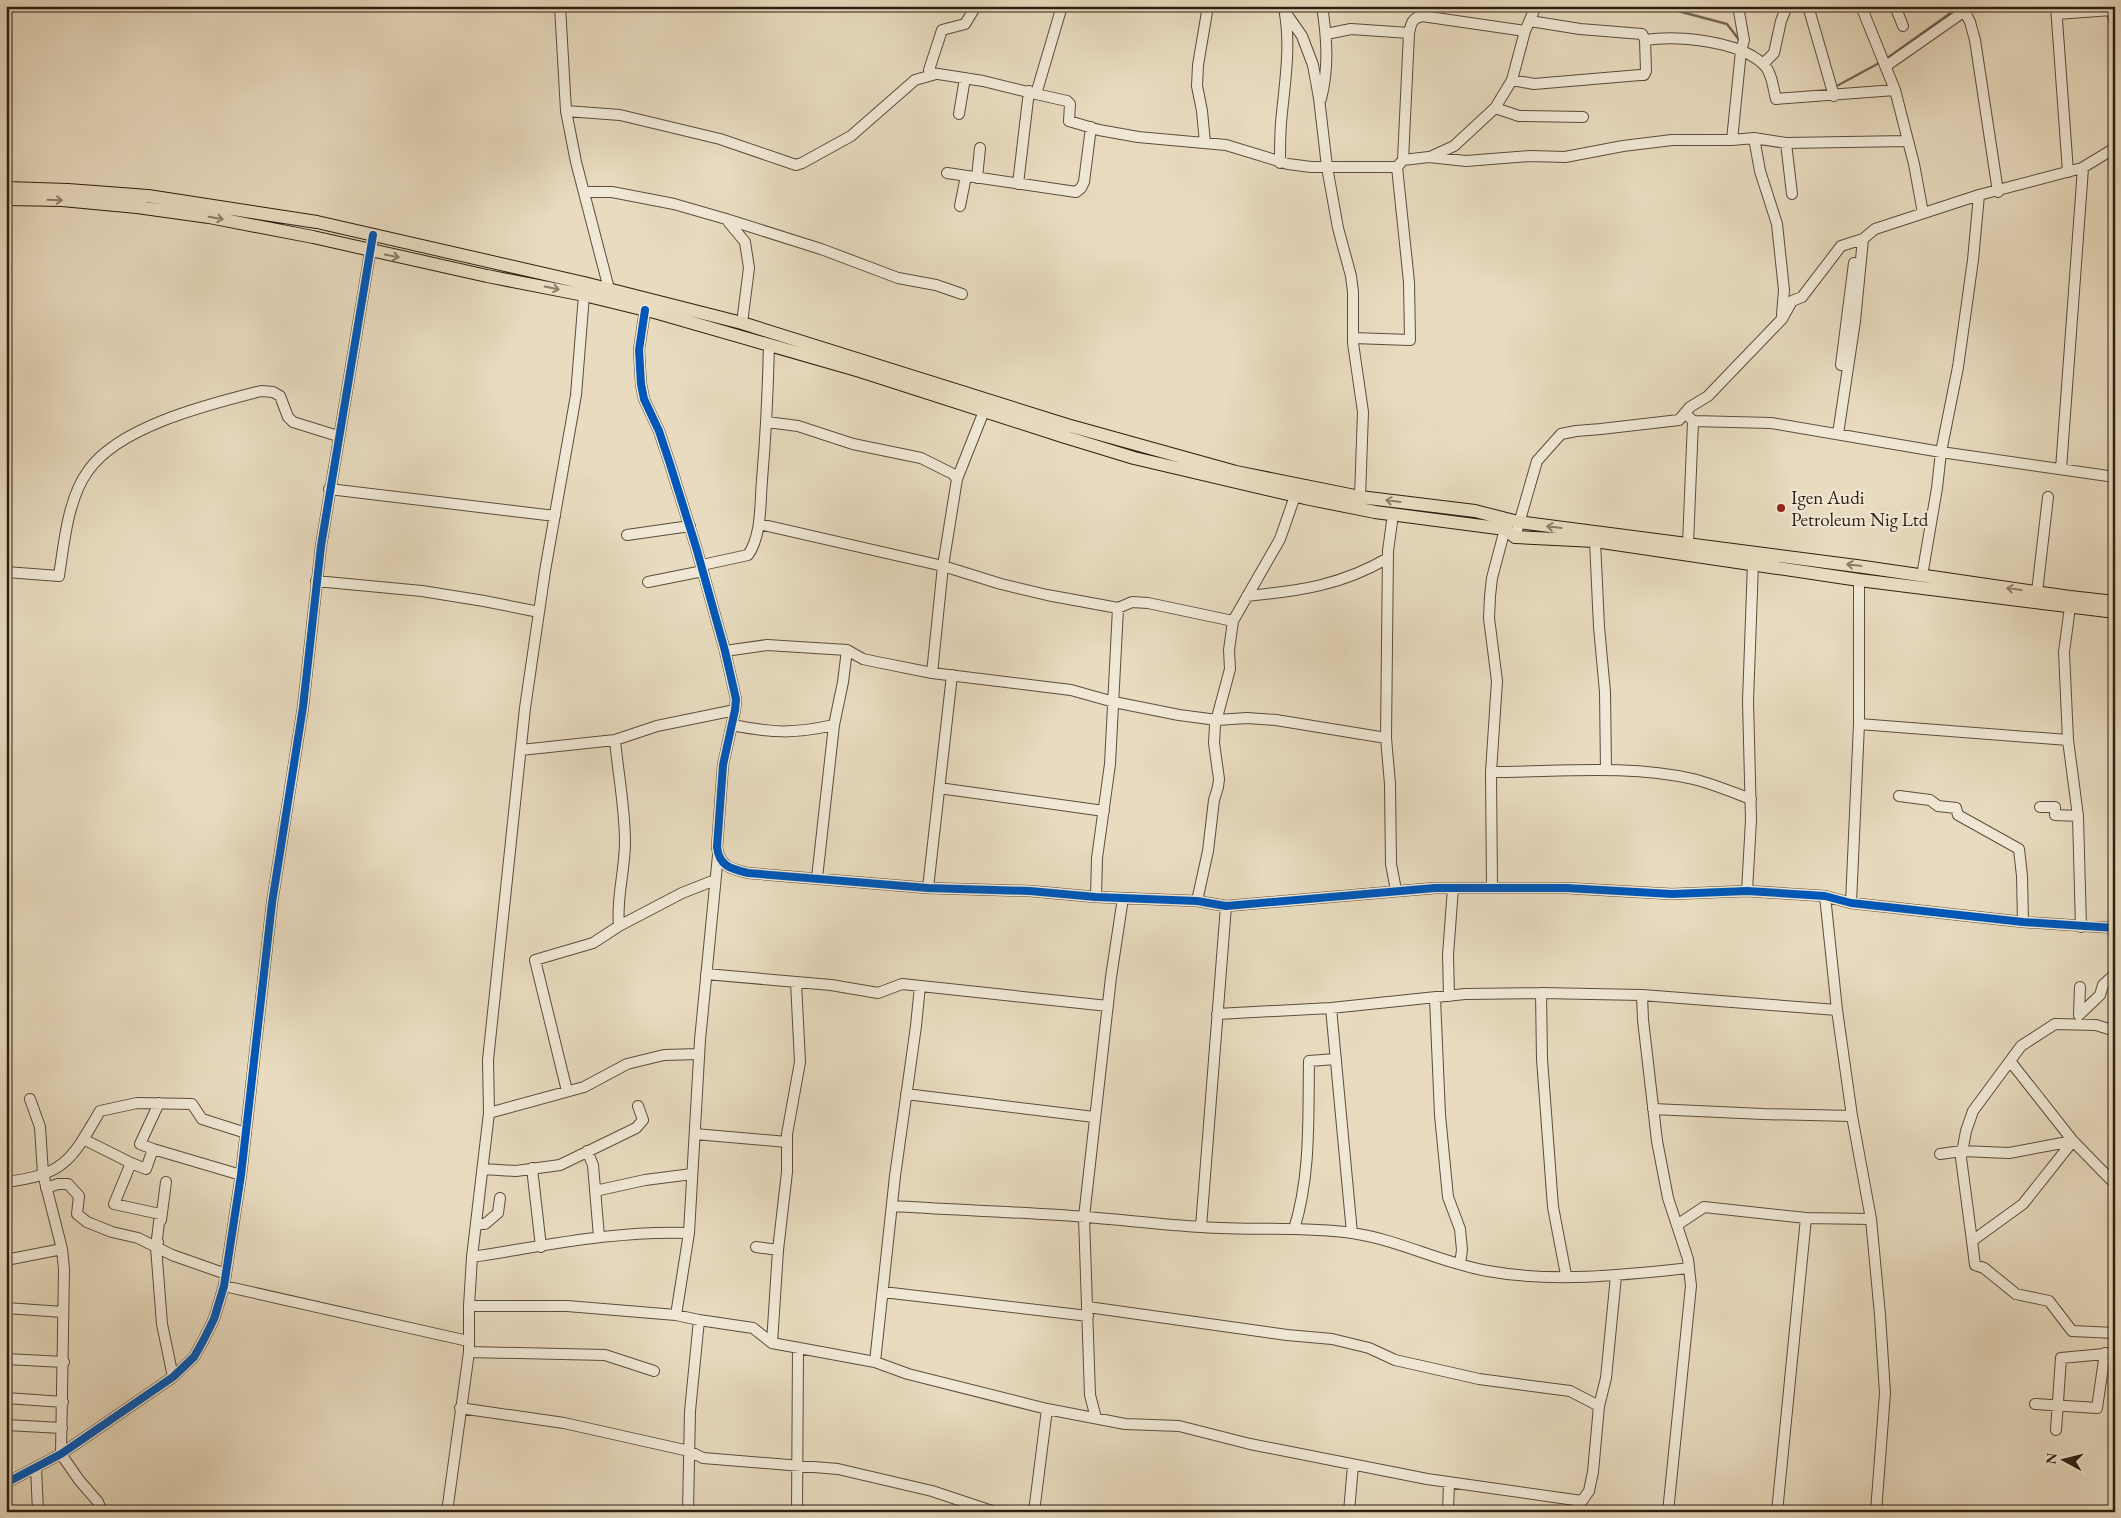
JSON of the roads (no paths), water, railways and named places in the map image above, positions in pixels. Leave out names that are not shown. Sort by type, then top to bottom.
[{"type":"main road","points":[[6,188],[87,191],[157,197],[317,222],[609,289],[742,323],[1139,447],[1236,472],[1360,497],[1475,511],[1518,522],[2115,602]]},
{"type":"main road","points":[[6,199],[62,200],[136,207],[209,217],[313,237],[370,251],[584,295],[769,344],[1134,458],[1295,496],[1510,533],[1595,541],[1859,580],[2115,612]]},
{"type":"street","points":[[560,6],[566,111],[576,162],[609,289]]},
{"type":"street","points":[[976,6],[965,24],[942,30],[929,70],[936,74],[965,78],[1067,101],[1070,104],[1069,121],[1091,127],[1138,137],[1226,145],[1280,163],[1327,167],[1400,164],[1429,157],[1454,146],[1496,108],[1512,80],[1536,6]]},
{"type":"street","points":[[1018,184],[1032,93],[1062,6]]},
{"type":"street","points":[[1205,144],[1202,111],[1197,86],[1198,65],[1208,6]]},
{"type":"street","points":[[1320,105],[1327,67],[1326,34],[1322,6]]},
{"type":"street","points":[[1732,140],[1741,51],[1744,40],[1738,6]]},
{"type":"street","points":[[1764,64],[1772,56],[1787,6]]},
{"type":"street","points":[[1808,6],[1832,91]]},
{"type":"street","points":[[1862,6],[1894,90],[1908,141],[1923,214]]},
{"type":"street","points":[[1895,6],[1903,26]]},
{"type":"street","points":[[1884,62],[1966,8],[1975,40],[1998,192]]},
{"type":"street","points":[[1280,163],[1280,126],[1285,86],[1287,28],[1283,9]]},
{"type":"street","points":[[1283,9],[1302,36],[1313,65],[1327,167],[1338,228],[1351,276],[1353,338],[1363,412],[1360,497]]},
{"type":"street","points":[[2068,172],[2057,10],[2111,10],[2115,22]]},
{"type":"street","points":[[1353,338],[1410,340],[1400,164],[1410,33],[1416,17],[1642,34],[1646,40],[1647,66],[1644,74],[1534,84],[1512,80]]},
{"type":"street","points":[[1326,34],[1351,29],[1410,33]]},
{"type":"street","points":[[1646,40],[1656,38],[1700,41],[1741,51],[1764,64],[1771,78],[1776,99],[1832,91],[1894,90]]},
{"type":"street","points":[[566,111],[629,117],[720,139],[796,165],[802,164],[851,136],[915,80],[936,74]]},
{"type":"street","points":[[959,114],[965,78]]},
{"type":"street","points":[[1496,108],[1519,116],[1583,116]]},
{"type":"street","points":[[947,174],[1076,192],[1084,182],[1091,127]]},
{"type":"street","points":[[1429,157],[1466,162],[1530,156],[1566,157],[1622,146],[1672,140],[1754,138],[1786,142],[1908,141]]},
{"type":"street","points":[[1754,138],[1760,171],[1777,224],[1784,290],[1782,319]]},
{"type":"street","points":[[1786,142],[1792,194]]},
{"type":"street","points":[[977,178],[980,148]]},
{"type":"street","points":[[1682,418],[1690,407],[1708,396],[1782,319],[1792,301],[1802,296],[1841,246],[1860,239],[1875,229],[1979,196],[2083,168],[2115,148]]},
{"type":"street","points":[[2061,469],[2083,168]]},
{"type":"street","points":[[960,206],[966,176]]},
{"type":"street","points":[[584,192],[612,192],[674,204],[821,249],[898,278],[962,294]]},
{"type":"street","points":[[1922,576],[1937,488],[1940,452],[1958,367],[1973,260],[1979,196]]},
{"type":"street","points":[[726,219],[745,242],[749,268],[742,323]]},
{"type":"street","points":[[6,1483],[61,1454],[173,1377],[194,1357],[203,1341],[214,1318],[224,1286],[241,1175],[272,903],[303,707],[316,581],[329,489],[373,235]]},
{"type":"street","points":[[1836,434],[1860,239]]},
{"type":"street","points":[[447,1512],[468,1347],[472,1257],[489,1113],[488,1060],[521,750],[539,612],[576,395],[584,295]]},
{"type":"street","points":[[645,310],[640,350],[641,384],[644,399],[667,456],[690,526],[725,651],[736,699],[736,710],[723,765],[718,856],[699,1054],[689,1233],[676,1315]]},
{"type":"street","points":[[648,582],[748,555],[752,549],[759,524],[767,422],[769,344]]},
{"type":"street","points":[[6,572],[59,576],[67,524],[87,471],[101,456],[148,426],[200,407],[260,391],[268,391],[280,396],[288,417],[293,422],[338,436]]},
{"type":"street","points":[[932,673],[943,566],[958,479],[984,411]]},
{"type":"street","points":[[1492,888],[1491,772],[1497,681],[1489,618],[1492,578],[1510,533],[1518,522],[1537,460],[1561,434],[1576,430],[1667,423],[1690,417],[1693,421],[1771,423],[1940,452],[2115,477]]},
{"type":"street","points":[[1688,544],[1693,421]]},
{"type":"street","points":[[767,422],[798,426],[853,444],[922,458],[953,474],[958,479]]},
{"type":"street","points":[[329,489],[555,516]]},
{"type":"street","points":[[1197,901],[1208,851],[1214,800],[1219,779],[1214,743],[1217,720],[1230,669],[1229,650],[1233,621],[1280,539],[1295,496]]},
{"type":"street","points":[[2037,592],[2048,497]]},
{"type":"street","points":[[1393,514],[1388,558],[1386,738],[1390,784],[1391,864],[1396,890]]},
{"type":"street","points":[[759,524],[943,566],[1001,584],[1118,608],[1132,602],[1148,603],[1233,621]]},
{"type":"street","points":[[627,535],[690,526]]},
{"type":"street","points":[[1595,541],[1599,627],[1606,692],[1606,770]]},
{"type":"street","points":[[1247,596],[1295,591],[1328,584],[1374,566],[1388,558]]},
{"type":"street","points":[[1747,891],[1751,799],[1748,701],[1753,563]]},
{"type":"street","points":[[1851,903],[1859,724],[1859,580]]},
{"type":"street","points":[[316,581],[422,591],[539,612]]},
{"type":"street","points":[[2070,607],[2064,652],[2068,740],[2078,816],[2081,927]]},
{"type":"street","points":[[1096,897],[1097,858],[1110,764],[1118,608]]},
{"type":"street","points":[[725,651],[767,645],[847,650],[863,659],[932,673],[1071,690],[1114,702],[1179,715],[1217,720],[1247,718],[1276,720],[1386,738]]},
{"type":"street","points":[[817,878],[834,724],[843,682],[847,650]]},
{"type":"street","points":[[928,888],[952,675]]},
{"type":"street","points":[[521,750],[615,740],[657,726],[736,710]]},
{"type":"street","points":[[732,725],[767,732],[802,732],[834,724]]},
{"type":"street","points":[[1859,724],[2068,740]]},
{"type":"street","points":[[615,740],[625,842],[623,874],[617,908],[619,926]]},
{"type":"street","points":[[1491,772],[1606,770],[1692,779],[1751,799]]},
{"type":"street","points":[[939,788],[1104,811]]},
{"type":"street","points":[[1898,796],[1930,800],[1938,806],[1956,808],[1958,815],[2019,849],[2024,922]]},
{"type":"street","points":[[2040,806],[2055,807],[2055,814],[2078,816]]},
{"type":"street","points":[[718,856],[721,862],[730,869],[748,873],[928,888],[1030,891],[1096,897],[1197,901],[1226,906],[1396,890],[1453,888],[1566,888],[1672,894],[1747,891],[1825,896],[1851,903],[2024,922],[2115,928]]},
{"type":"street","points":[[567,1091],[535,960],[593,942],[682,893],[715,880]]},
{"type":"street","points":[[1449,996],[1448,955],[1453,888]]},
{"type":"street","points":[[1825,896],[1836,1010],[1852,1116],[1871,1218],[1885,1393],[1876,1512]]},
{"type":"street","points":[[1096,1418],[1090,1395],[1084,1217],[1094,1117],[1123,898]]},
{"type":"street","points":[[1201,1227],[1216,1014],[1226,906]]},
{"type":"street","points":[[706,974],[878,992],[902,984],[1108,1006]]},
{"type":"street","points":[[2080,987],[2079,1015],[2100,995],[2103,985],[2115,974]]},
{"type":"street","points":[[772,1343],[778,1250],[787,1172],[787,1142],[800,1062],[796,982]]},
{"type":"street","points":[[874,1362],[920,986]]},
{"type":"street","points":[[1541,992],[1542,1059],[1554,1207],[1566,1276]]},
{"type":"street","points":[[1216,1014],[1331,1008],[1465,994],[1541,992],[1642,995],[1836,1010]]},
{"type":"street","points":[[1642,995],[1653,1109],[1668,1198],[1689,1268],[1691,1286],[1668,1512]]},
{"type":"street","points":[[1435,998],[1440,1115],[1448,1197],[1460,1229],[1462,1250],[1460,1264]]},
{"type":"street","points":[[1331,1008],[1352,1233]]},
{"type":"street","points":[[2115,1031],[2096,1025],[2055,1024],[2021,1046],[1973,1111],[1966,1131],[1961,1158],[1975,1265],[1984,1268],[2016,1294],[2049,1301],[2072,1332],[2115,1333]]},
{"type":"street","points":[[489,1113],[584,1087],[627,1064],[664,1055],[699,1054]]},
{"type":"street","points":[[1294,1229],[1299,1215],[1306,1167],[1309,1061],[1336,1059]]},
{"type":"street","points":[[2010,1061],[2073,1141],[2115,1184]]},
{"type":"street","points":[[906,1094],[1094,1117]]},
{"type":"street","points":[[30,1099],[40,1127],[43,1174],[62,1249],[64,1269],[64,1362],[61,1454],[79,1480],[98,1502],[102,1512]]},
{"type":"street","points":[[6,1182],[57,1169],[72,1157],[100,1110],[137,1102],[192,1104],[202,1119],[246,1133]]},
{"type":"street","points":[[159,1103],[140,1144],[153,1150],[241,1175]]},
{"type":"street","points":[[483,1169],[507,1171],[560,1165],[631,1132],[641,1125],[643,1120],[638,1106]]},
{"type":"street","points":[[1653,1109],[1852,1116]]},
{"type":"street","points":[[695,1134],[787,1142]]},
{"type":"street","points":[[83,1140],[146,1169],[153,1150]]},
{"type":"street","points":[[1940,1154],[1962,1151],[2009,1153],[2073,1141]]},
{"type":"street","points":[[1972,1241],[2023,1204],[2073,1141]]},
{"type":"street","points":[[587,1151],[593,1165],[599,1237]]},
{"type":"street","points":[[131,1163],[114,1204],[160,1214],[156,1247],[162,1324],[173,1377]]},
{"type":"street","points":[[532,1168],[541,1246]]},
{"type":"street","points":[[595,1191],[645,1180],[692,1174]]},
{"type":"street","points":[[156,1247],[166,1182]]},
{"type":"street","points":[[46,1188],[58,1184],[68,1184],[79,1196],[77,1214],[81,1218],[112,1232],[138,1238],[156,1247],[226,1274]]},
{"type":"street","points":[[476,1224],[485,1224],[498,1213],[500,1198]]},
{"type":"street","points":[[892,1206],[1084,1217],[1201,1227],[1294,1229],[1352,1233],[1392,1241],[1460,1264],[1488,1271],[1534,1276],[1616,1276],[1689,1268]]},
{"type":"street","points":[[1677,1224],[1704,1207],[1806,1218],[1871,1218]]},
{"type":"street","points":[[1777,1512],[1806,1218]]},
{"type":"street","points":[[472,1257],[599,1237],[644,1233],[689,1233]]},
{"type":"street","points":[[756,1247],[778,1250]]},
{"type":"street","points":[[6,1260],[62,1249]]},
{"type":"street","points":[[1574,1512],[1589,1492],[1593,1472],[1599,1406],[1606,1378],[1616,1276]]},
{"type":"street","points":[[224,1286],[468,1347],[605,1355],[654,1372]]},
{"type":"street","points":[[883,1292],[1088,1311],[1332,1339],[1369,1348],[1394,1360],[1479,1379],[1570,1391],[1599,1406]]},
{"type":"street","points":[[469,1306],[567,1306],[676,1315],[753,1328],[772,1343],[874,1362],[908,1374],[1047,1408],[1125,1424],[1179,1426],[1250,1444],[1354,1465],[1450,1482],[1582,1501]]},
{"type":"street","points":[[6,1308],[63,1312]]},
{"type":"street","points":[[688,1512],[690,1411],[699,1320]]},
{"type":"street","points":[[797,1512],[798,1349]]},
{"type":"street","points":[[2035,1404],[2058,1404],[2097,1408],[2110,1353],[2061,1358],[2058,1404],[2056,1430]]},
{"type":"street","points":[[6,1359],[64,1362]]},
{"type":"street","points":[[6,1398],[63,1402]]},
{"type":"street","points":[[460,1408],[564,1423],[689,1451],[703,1458],[813,1466],[847,1471],[932,1491],[995,1512]]},
{"type":"street","points":[[1034,1512],[1047,1408]]},
{"type":"street","points":[[6,1425],[62,1428]]},
{"type":"street","points":[[1349,1512],[1354,1465]]},
{"type":"street","points":[[36,1467],[38,1512]]},
{"type":"street","points":[[1448,1512],[1450,1482]]},
{"type":"waterway","points":[[1659,6],[1727,24],[1740,41]]},
{"type":"waterway","points":[[1886,59],[1959,7]]},
{"type":"waterway","points":[[1833,88],[1881,62]]},
{"type":"place","name":"Igen Audi Petroleum Nig Ltd","points":[[1781,508]]}]
